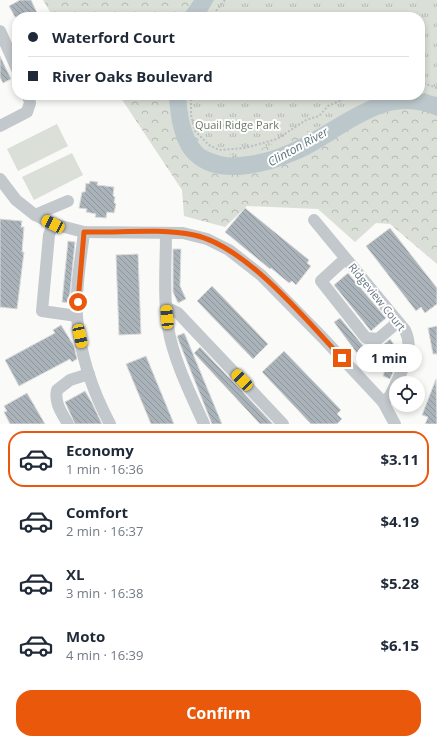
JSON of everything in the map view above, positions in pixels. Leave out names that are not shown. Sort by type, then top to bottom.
[{"type":"street","points":[[0,31],[12,58]]},
{"type":"street","points":[[0,126],[27,112],[30,104],[29,100]]},
{"type":"street","points":[[2,187],[35,215],[53,224],[84,232],[183,233],[207,239],[230,250],[261,275],[383,402],[395,424]]},
{"type":"street","points":[[35,215],[68,201]]},
{"type":"street","name":"Ridgeview Court","points":[[314,220],[405,330],[410,347],[399,376]]},
{"type":"street","points":[[53,224],[49,235],[42,311],[77,316]]},
{"type":"street","points":[[84,232],[77,316],[89,374],[99,403],[110,424]]},
{"type":"street","points":[[166,233],[166,307],[168,328],[173,348],[204,424]]},
{"type":"street","points":[[345,259],[321,280],[366,338],[378,339],[398,322]]},
{"type":"street","points":[[166,307],[178,314],[283,424]]},
{"type":"street","points":[[68,424],[57,405],[55,397],[56,390],[70,380],[89,374]]},
{"type":"street","name":"Ridgeview Court","points":[[383,402],[389,397]]},
{"type":"path","points":[[215,12],[225,0]]},
{"type":"path","points":[[425,84],[437,88]]},
{"type":"path","points":[[191,100],[191,116],[195,131],[209,145],[219,150],[245,148],[277,139],[306,120],[319,116],[328,106],[342,100]]},
{"type":"green space","points":[[43,0],[437,0],[437,264],[390,224],[376,223],[355,242],[318,209],[247,206],[225,227],[184,216],[182,190],[122,100],[425,100],[425,12],[50,12]]},
{"type":"green space","points":[[215,0],[437,0],[437,101],[425,96],[425,12],[207,12]]},
{"type":"green space","name":"Quail Ridge Park","points":[[188,100],[390,100],[239,157],[202,148]]},
{"type":"green space","points":[[57,124],[68,146],[18,171],[7,149]]},
{"type":"green space","points":[[72,153],[83,175],[34,200],[22,177]]},
{"type":"water","points":[[194,0],[214,0],[207,12],[186,12]]},
{"type":"water","name":"Clinton River","points":[[425,94],[437,97],[437,116],[414,109],[390,111],[359,124],[310,154],[297,160],[266,171],[233,175],[217,174],[202,169],[190,160],[180,146],[177,138],[170,111],[169,100],[186,100],[188,115],[198,142],[209,152],[226,157],[248,156],[283,146],[300,139],[370,100],[425,100]]},
{"type":"building","points":[[20,0],[31,0],[37,12],[12,12],[9,6]]},
{"type":"building","points":[[0,56],[11,79],[3,83],[0,77]]},
{"type":"building","points":[[90,181],[98,182],[97,185],[114,187],[113,196],[115,197],[114,203],[116,204],[114,213],[107,212],[106,218],[95,217],[96,214],[86,212],[87,209],[79,208],[82,192],[85,192],[86,183],[89,184]]},
{"type":"building","points":[[245,208],[309,260],[307,263],[311,266],[296,285],[292,281],[289,283],[271,268],[270,269],[225,232]]},
{"type":"building","points":[[0,219],[22,221],[21,227],[24,227],[22,252],[24,252],[17,309],[0,307]]},
{"type":"building","points":[[390,228],[437,288],[437,304],[425,313],[421,307],[416,311],[366,246]]},
{"type":"building","points":[[68,241],[75,242],[69,303],[62,302]]},
{"type":"building","points":[[173,249],[181,249],[180,286],[186,299],[178,303],[173,292]]},
{"type":"building","points":[[138,254],[141,334],[119,335],[116,255]]},
{"type":"building","points":[[348,273],[386,318],[371,331],[334,285]]},
{"type":"building","points":[[212,286],[268,344],[253,359],[197,301]]},
{"type":"building","points":[[340,318],[370,354],[362,360],[334,322]]},
{"type":"building","points":[[61,325],[74,346],[77,359],[72,362],[70,359],[19,386],[5,360],[55,333],[53,330]]},
{"type":"building","points":[[437,326],[437,354],[433,354],[428,328]]},
{"type":"building","points":[[184,333],[222,424],[212,424],[177,336]]},
{"type":"building","points":[[390,339],[396,347],[376,363],[370,356]]},
{"type":"building","points":[[200,347],[273,424],[260,424],[194,353]]},
{"type":"building","points":[[284,351],[341,410],[337,414],[342,419],[337,424],[311,424],[262,372]]},
{"type":"building","points":[[391,353],[400,356],[391,376],[389,376],[389,379],[383,376]]},
{"type":"building","points":[[146,356],[174,424],[151,424],[126,364]]},
{"type":"building","points":[[436,379],[437,424],[425,424],[428,417],[422,415],[423,412],[425,412],[425,407]]},
{"type":"building","points":[[85,391],[102,424],[75,424],[65,402]]},
{"type":"building","points":[[27,393],[45,424],[10,424],[4,412],[7,411],[4,406]]},
{"type":"route","points":[[78,302],[84,232],[183,233],[217,243],[245,261],[261,275],[342,358]]}]
